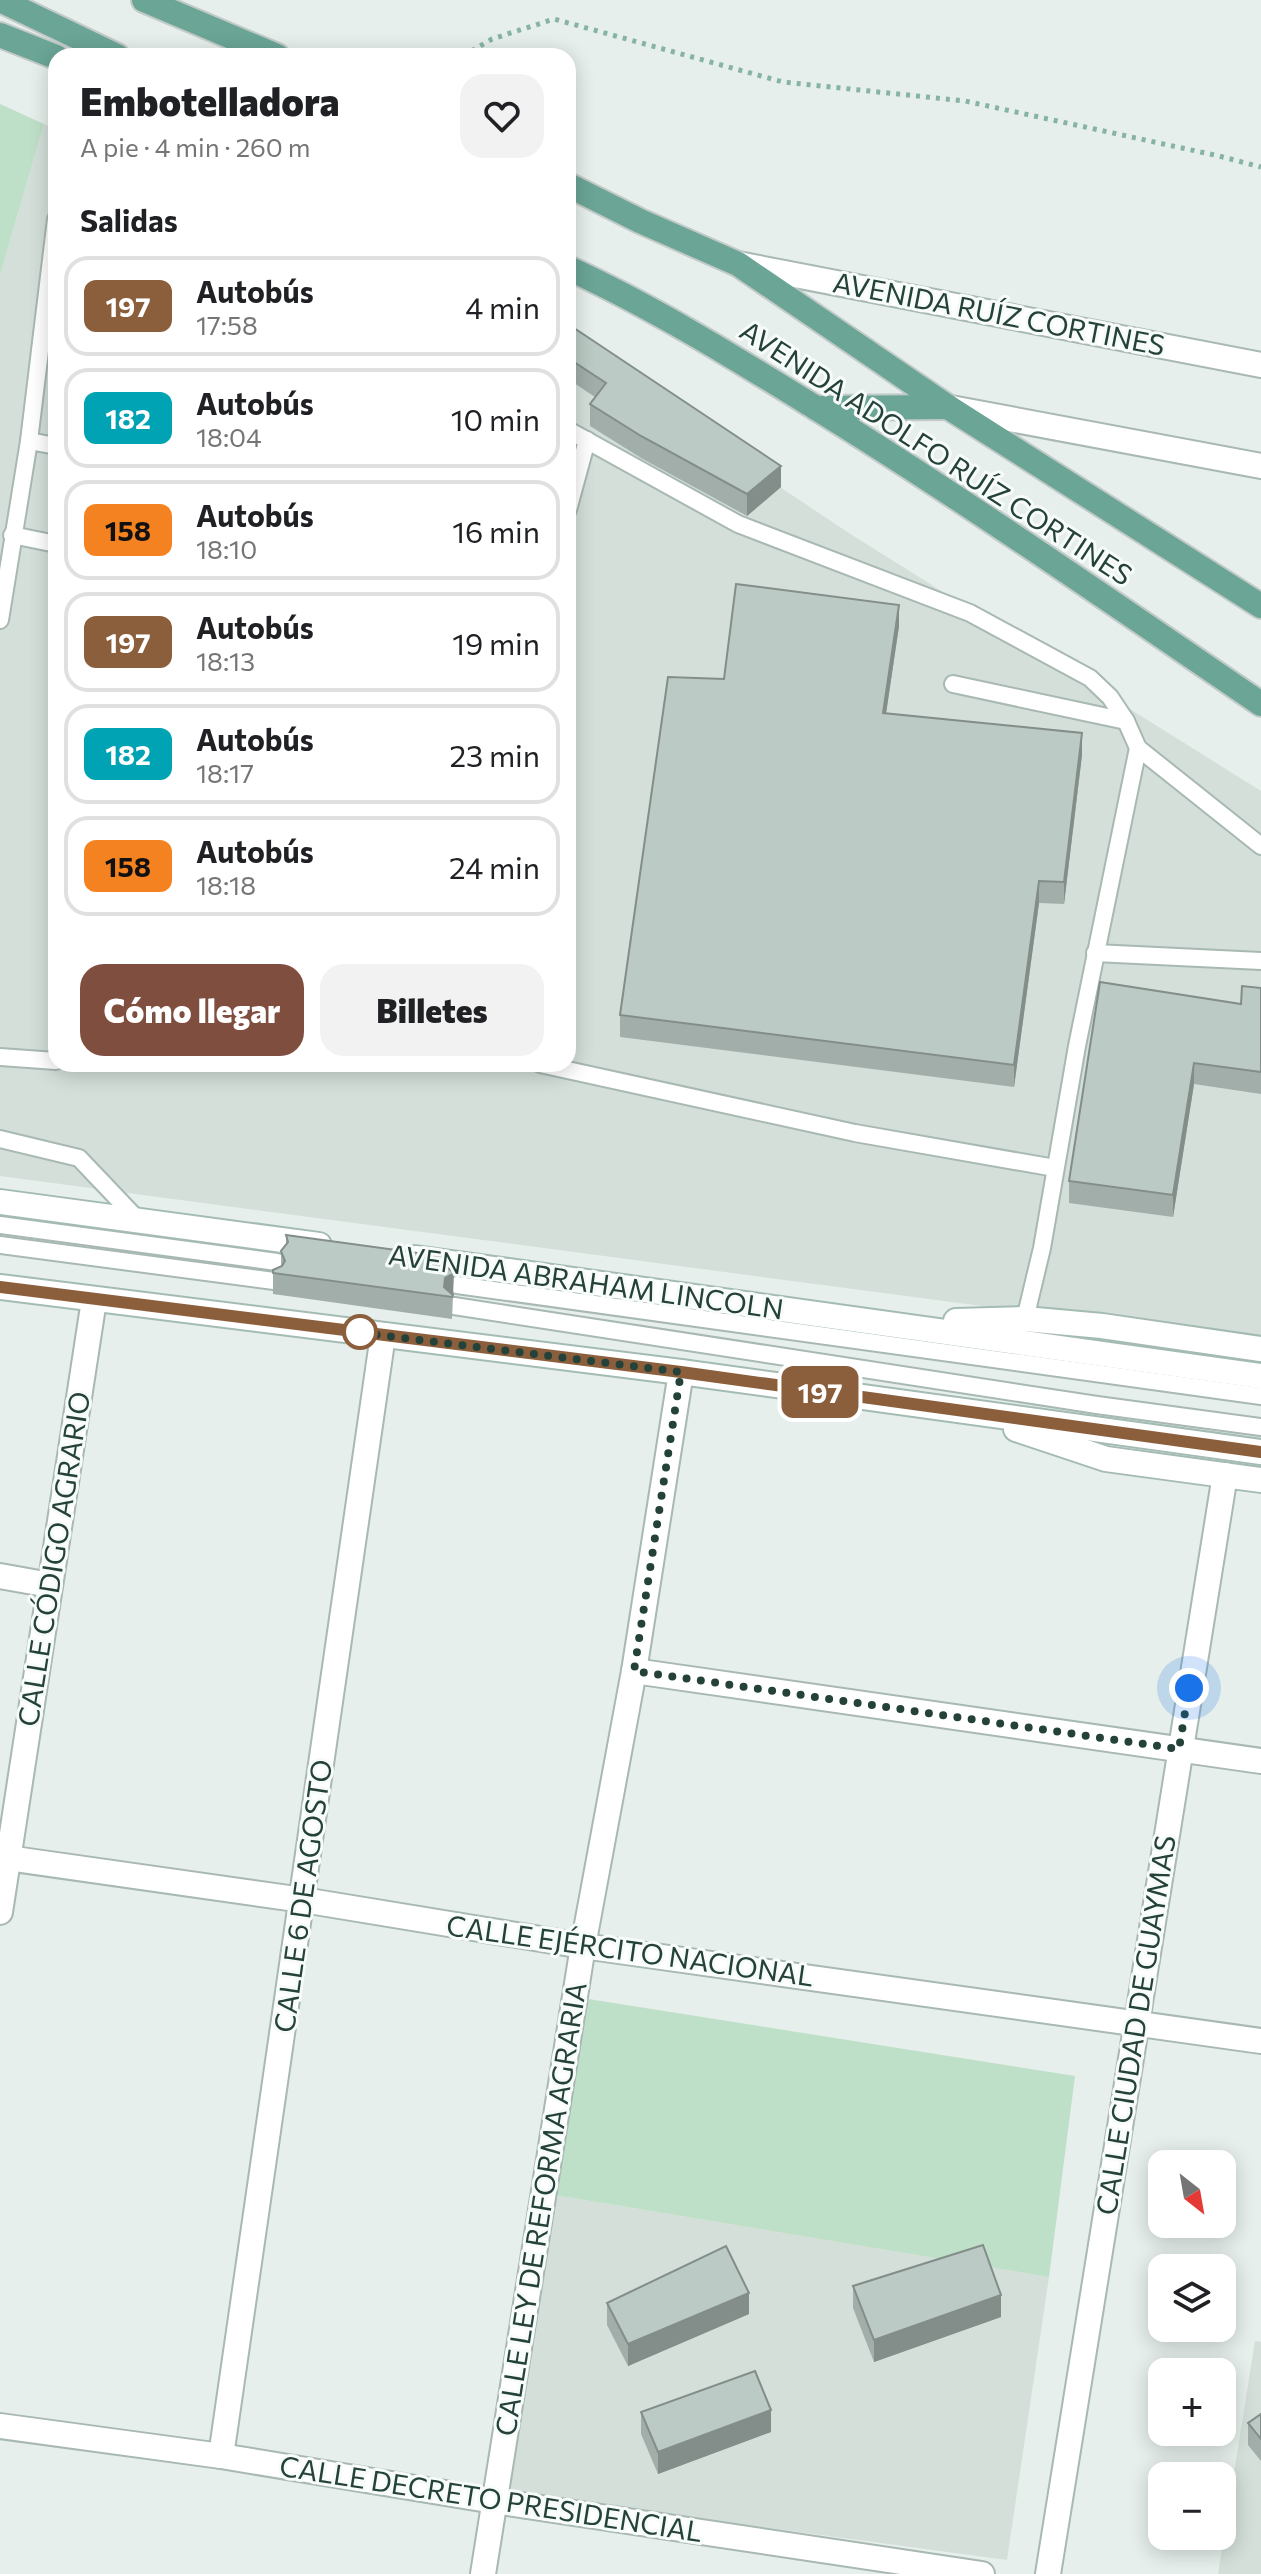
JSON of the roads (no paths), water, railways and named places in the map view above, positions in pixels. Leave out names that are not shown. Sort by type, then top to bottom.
[{"type":"main road","points":[[0,0],[100,48]]},
{"type":"main road","points":[[144,0],[189,8],[262,48]]},
{"type":"main road","points":[[0,35],[48,54]]},
{"type":"main road","name":"AVENIDA ADOLFO RUÍZ CORTINES","points":[[576,189],[738,264],[948,407],[1261,606]]},
{"type":"main road","name":"AVENIDA ADOLFO RUÍZ CORTINES","points":[[576,272],[623,294],[727,352],[895,456],[1261,704]]},
{"type":"main road","points":[[816,408],[948,407]]},
{"type":"street","name":"AVENIDA RUÍZ CORTINES","points":[[738,264],[1261,365]]},
{"type":"street","points":[[948,407],[1261,466]]},
{"type":"street","points":[[0,1202],[341,1248]]},
{"type":"street","name":"AVENIDA ABRAHAM LINCOLN","points":[[387,1255],[1261,1376]]},
{"type":"street","points":[[0,1287],[681,1372],[1261,1452]]},
{"type":"street","name":"CALLE CÓDIGO AGRARIO","points":[[0,1912],[4,1858],[94,1300]]},
{"type":"street","name":"AVENIDA ABRAHAM LINCOLN","points":[[886,1323],[1025,1319],[1102,1326],[1261,1349]]},
{"type":"street","name":"CALLE 6 DE AGOSTO","points":[[221,2456],[383,1335]]},
{"type":"street","name":"CALLE LEY DE REFORMA AGRARIA","points":[[483,2574],[583,1946],[634,1671],[681,1372]]},
{"type":"street","points":[[972,1414],[1106,1459],[1261,1480]]},
{"type":"street","name":"CALLE CIUDAD DE GUAYMAS","points":[[1048,2574],[1225,1475]]},
{"type":"street","points":[[0,1576],[50,1585]]},
{"type":"street","points":[[634,1671],[1261,1761]]},
{"type":"street","name":"CALLE EJÉRCITO NACIONAL","points":[[4,1858],[303,1900],[583,1946],[1261,2041]]},
{"type":"street","name":"CALLE DECRETO PRESIDENCIAL","points":[[0,2426],[221,2456],[494,2501],[982,2574]]},
{"type":"lane","points":[[0,620],[2,590],[29,441],[48,302]]},
{"type":"lane","points":[[576,434],[738,524],[970,613],[1090,678],[1110,697],[1126,721],[1138,748],[1261,846]]},
{"type":"lane","points":[[576,481],[587,440]]},
{"type":"lane","points":[[29,441],[48,445]]},
{"type":"lane","points":[[12,535],[48,542]]},
{"type":"lane","points":[[953,684],[1126,721]]},
{"type":"lane","points":[[1025,1319],[1042,1248],[1095,953],[1138,748]]},
{"type":"lane","points":[[1095,953],[1261,961]]},
{"type":"lane","points":[[0,1057],[48,1060]]},
{"type":"lane","points":[[576,1072],[855,1133],[1055,1168]]},
{"type":"lane","points":[[0,1139],[79,1158],[138,1220]]},
{"type":"lane","points":[[0,1225],[277,1262]]},
{"type":"lane","points":[[0,1245],[274,1281]]},
{"type":"lane","points":[[457,1285],[1261,1396]]},
{"type":"lane","points":[[454,1306],[1097,1405],[1261,1427]]}]
